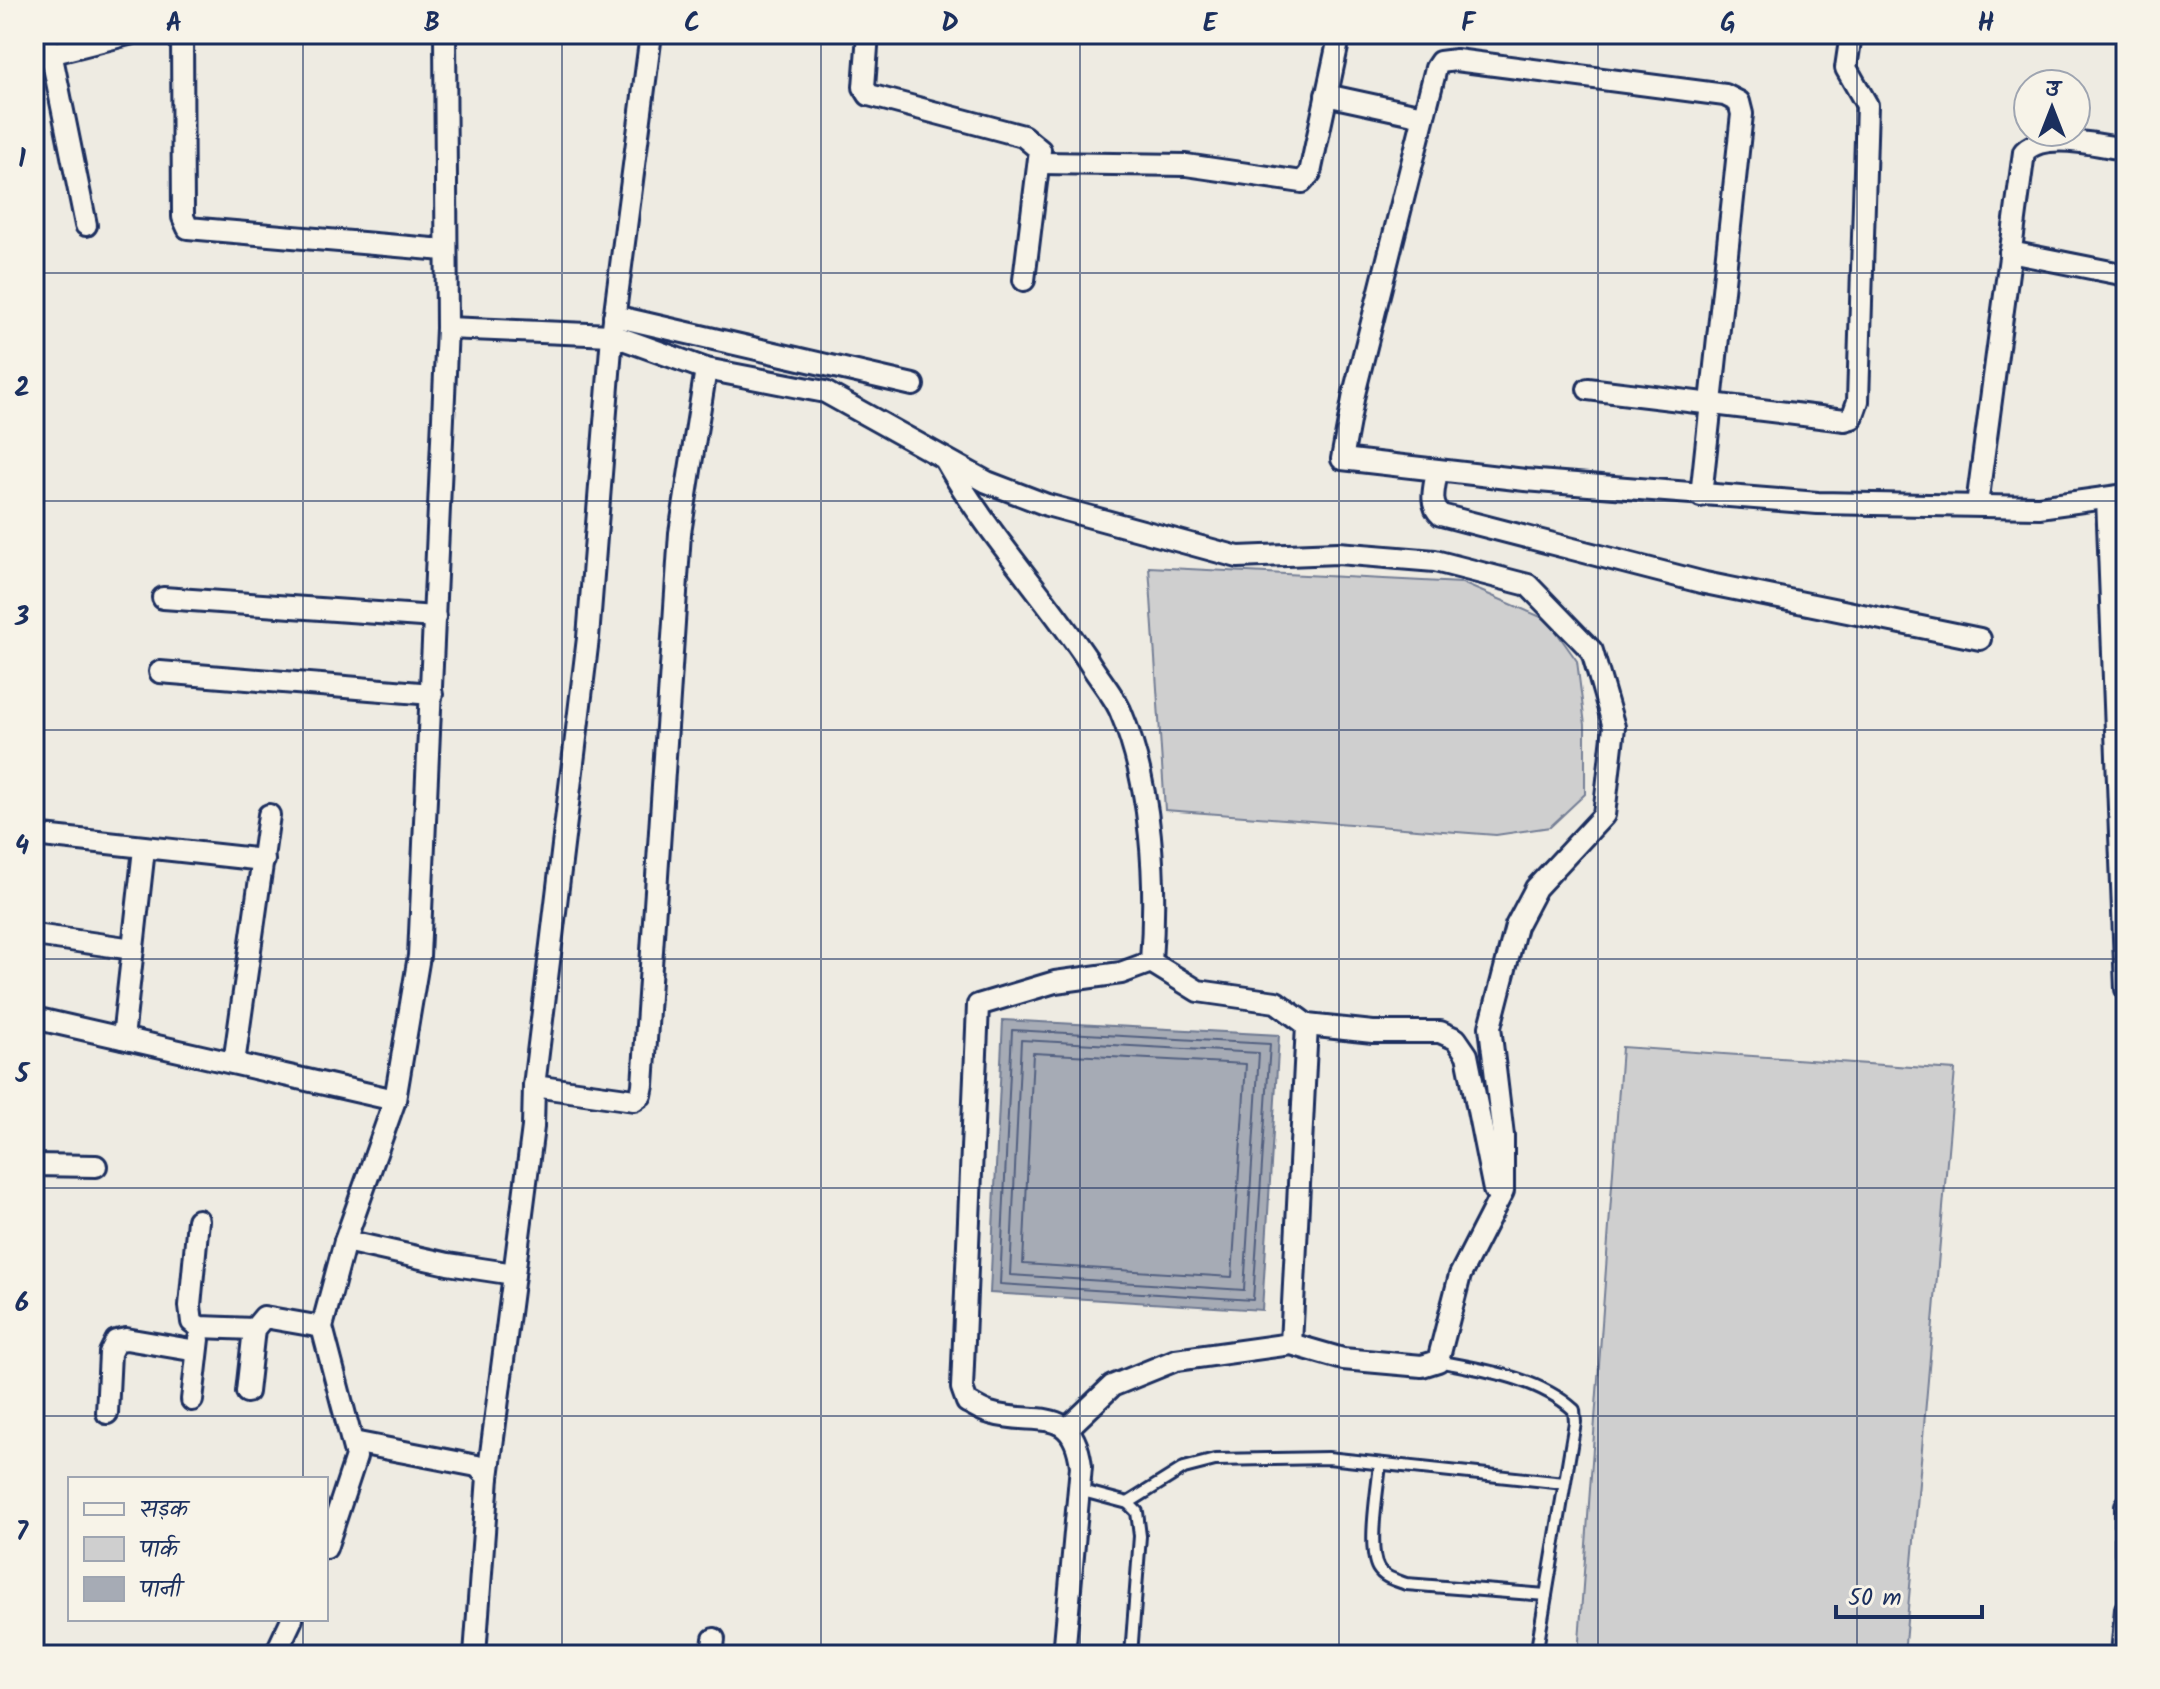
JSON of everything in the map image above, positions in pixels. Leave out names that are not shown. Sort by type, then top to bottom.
[{"type":"street","points":[[86,225],[43,48],[129,34]]},
{"type":"street","points":[[182,34],[183,217],[188,228],[444,250]]},
{"type":"street","points":[[328,1543],[351,1480],[356,1457],[322,1327],[345,1241],[395,1100],[419,956],[447,328],[444,250],[445,34]]},
{"type":"street","points":[[475,1655],[488,1477],[533,1127],[534,1086],[588,638],[613,325],[651,34]]},
{"type":"street","points":[[868,34],[864,87],[869,95],[1023,136],[1040,150],[1041,163],[1024,280]]},
{"type":"street","points":[[1041,163],[1186,165],[1302,182],[1310,173],[1337,47],[1336,34]]},
{"type":"street","points":[[1588,389],[1845,420],[1856,412],[1867,105],[1846,68],[1851,34]]},
{"type":"street","points":[[1701,496],[1742,114],[1739,102],[1725,95],[1448,60],[1436,68],[1341,454],[1348,461],[1437,471],[1701,496],[1818,503],[2039,507],[2116,497],[2126,989]]},
{"type":"street","points":[[1326,95],[1423,116]]},
{"type":"street","points":[[1977,505],[2023,160],[2032,144],[2047,141],[2126,149]]},
{"type":"street","points":[[2010,252],[2126,275]]},
{"type":"street","points":[[447,328],[613,325],[913,385]]},
{"type":"street","points":[[613,325],[706,369],[825,392],[946,461],[1047,505],[1238,557],[1338,553],[1435,561],[1528,585],[1592,651],[1614,727],[1604,815],[1536,888],[1516,926],[1490,1027],[1503,1136],[1503,1191],[1460,1275],[1438,1361],[1422,1366],[1343,1359],[1291,1344],[1176,1360],[1112,1386],[1068,1428]]},
{"type":"street","points":[[534,1086],[634,1100],[641,1095],[680,533],[706,369]]},
{"type":"street","points":[[946,461],[970,504],[1050,605],[1120,709],[1143,790],[1155,909],[1151,962]]},
{"type":"street","points":[[1437,471],[1433,500],[1435,509],[1441,515],[1705,583],[1980,639]]},
{"type":"street","points":[[163,598],[435,617]]},
{"type":"street","points":[[160,672],[432,694]]},
{"type":"street","points":[[234,1063],[269,815]]},
{"type":"street","points":[[34,835],[264,860]]},
{"type":"street","points":[[123,1038],[144,849]]},
{"type":"street","points":[[42,936],[133,949]]},
{"type":"street","points":[[1151,962],[1198,991],[1276,1002],[1307,1025],[1373,1032],[1440,1032],[1456,1039],[1467,1055],[1496,1204]]},
{"type":"street","points":[[1064,1655],[1079,1490],[1079,1444],[1068,1428],[1046,1419],[990,1414],[967,1402],[962,1388],[978,1005],[1055,982],[1121,973],[1151,962]]},
{"type":"street","points":[[34,1018],[395,1100]]},
{"type":"street","points":[[1291,1344],[1307,1025]]},
{"type":"street","points":[[34,1165],[96,1166]]},
{"type":"street","points":[[198,1220],[190,1318],[200,1327],[254,1329]]},
{"type":"street","points":[[345,1241],[448,1264],[514,1274]]},
{"type":"street","points":[[247,1392],[254,1329],[264,1317],[322,1327]]},
{"type":"street","points":[[192,1400],[200,1327]]},
{"type":"street","points":[[107,1413],[110,1353],[116,1341],[126,1339],[197,1351]]},
{"type":"street","points":[[353,1442],[477,1466],[488,1477]]},
{"type":"street","points":[[2126,1506],[2126,1552]]},
{"type":"street","points":[[2122,1655],[2126,1609]]},
{"type":"street","points":[[275,1655],[291,1621]]},
{"type":"lane","points":[[1438,1361],[1508,1375],[1565,1401],[1574,1410],[1575,1422],[1536,1655]]},
{"type":"lane","points":[[1128,1503],[1184,1468],[1215,1460],[1328,1458],[1564,1483]]},
{"type":"lane","points":[[1380,1464],[1374,1554],[1378,1569],[1389,1578],[1406,1584],[1546,1595]]},
{"type":"lane","points":[[1079,1490],[1128,1503],[1137,1512],[1140,1521],[1131,1655]]},
{"type":"green space","points":[[1149,567],[1462,583],[1548,620],[1577,661],[1585,725],[1585,794],[1550,827],[1496,835],[1165,810]]},
{"type":"green space","points":[[1622,1047],[1955,1070],[1904,1655],[1578,1655]]},
{"type":"water","points":[[1003,1020],[1279,1035],[1262,1310],[990,1293]]}]
